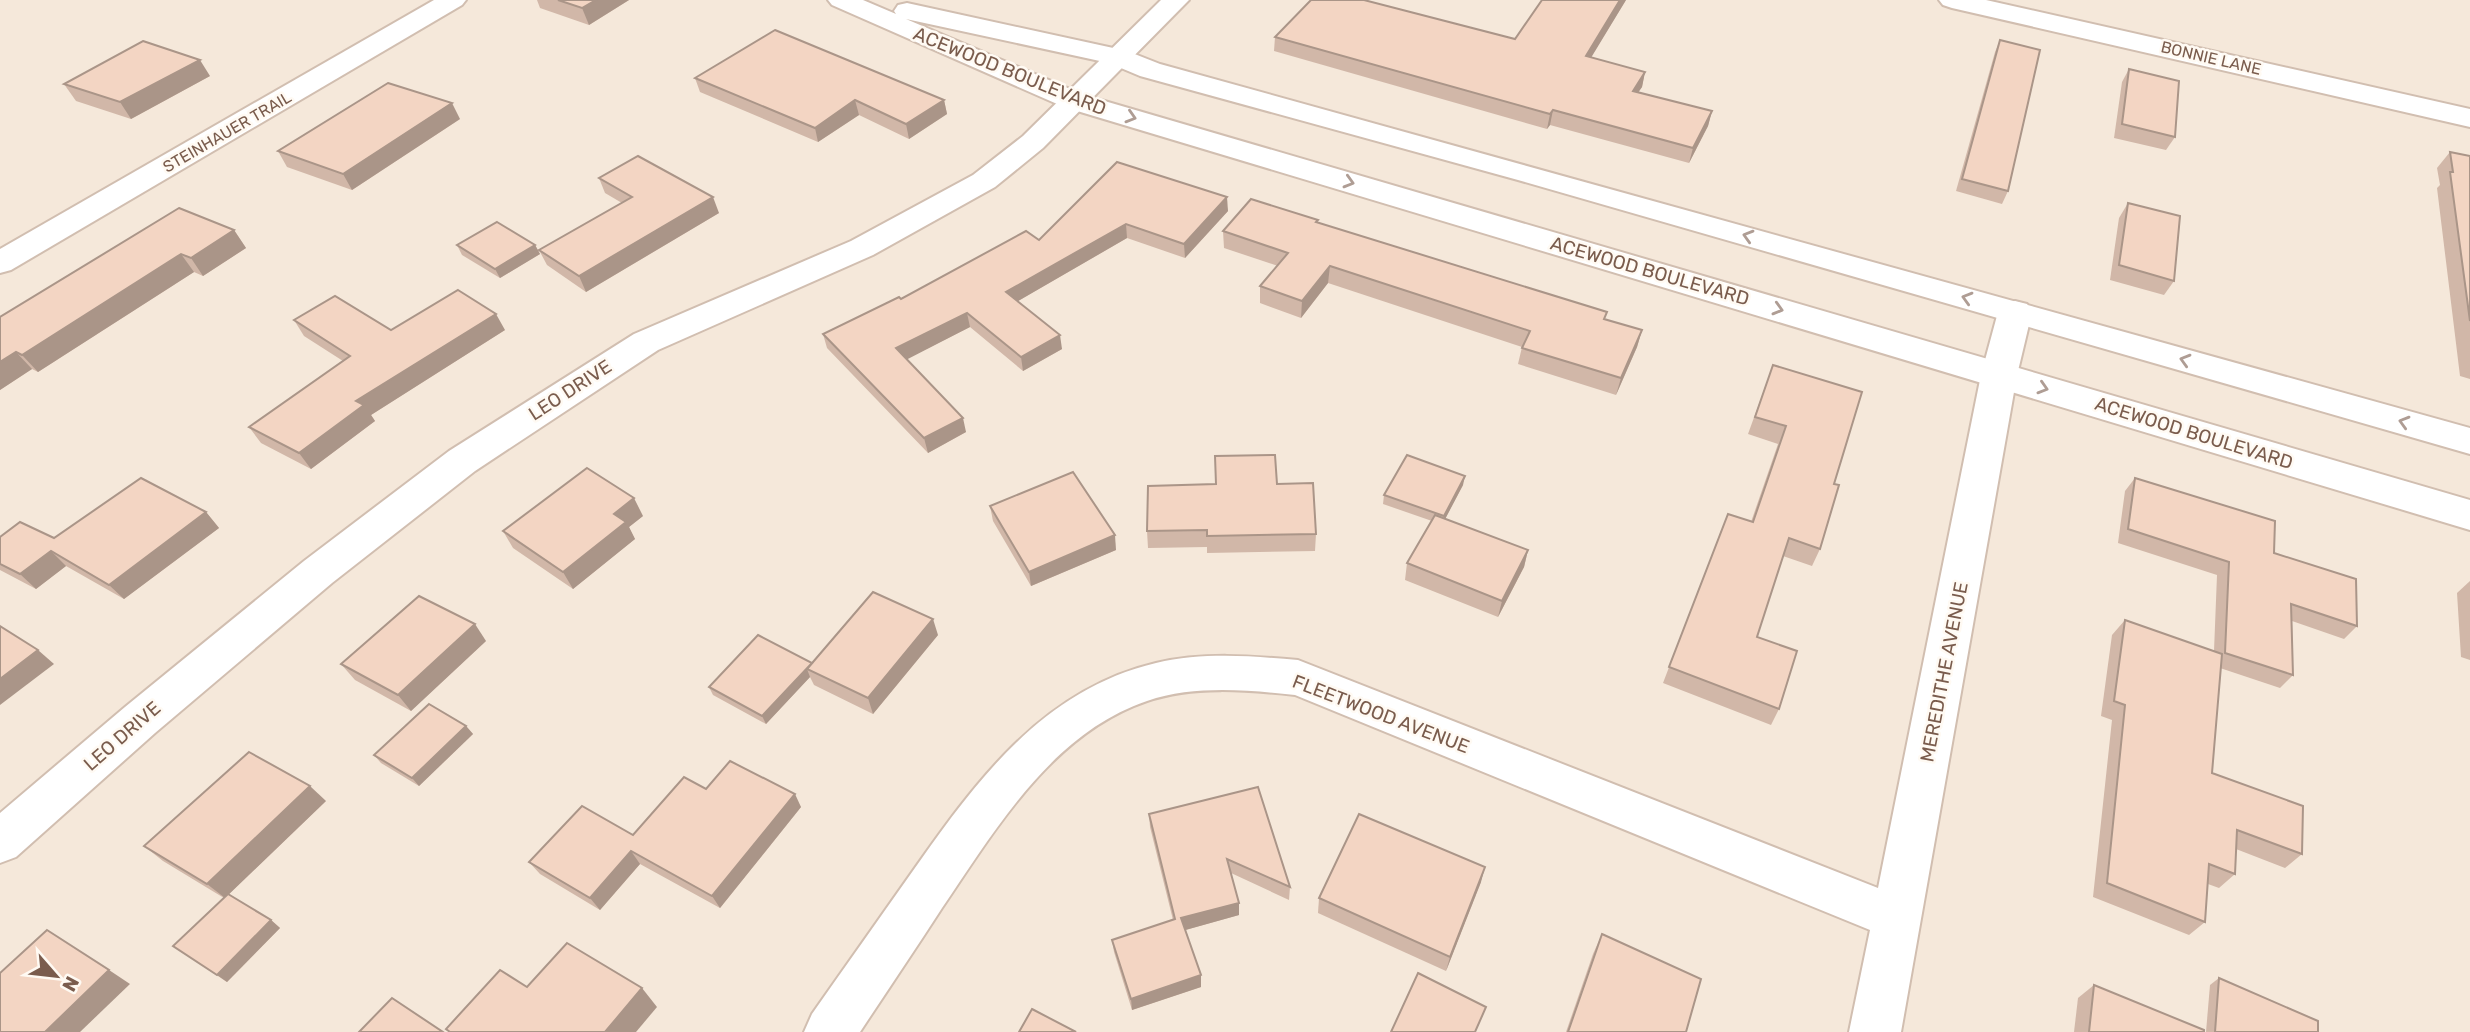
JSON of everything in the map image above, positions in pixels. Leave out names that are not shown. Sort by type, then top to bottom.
[{"type":"street","name":"STEINHAUER TRAIL","points":[[0,263],[453,0]]},
{"type":"street","name":"ACEWOOD BOULEVARD","points":[[841,0],[1074,101],[2470,515]]},
{"type":"street","name":"ACEWOOD BOULEVARD","points":[[858,0],[1117,57],[1150,70],[2470,441]]},
{"type":"street","name":"LEO DRIVE","points":[[0,842],[318,572],[462,461],[646,342],[862,248],[984,181],[1033,142],[1176,0]]},
{"type":"street","name":"BONNIE LANE","points":[[1952,0],[2470,118]]},
{"type":"street","name":"MEREDITHE AVENUE","points":[[1875,1032],[1999,375],[2015,312]]},
{"type":"street","name":"FLEETWOOD AVENUE","points":[[830,1032],[984,808],[1020,765],[1059,731],[1100,702],[1137,687],[1200,673],[1255,673],[1298,678],[1897,918]]},
{"type":"shaded area","points":[[0,0],[2470,0],[2470,1032],[0,1032]]},
{"type":"building","points":[[558,0],[596,0],[582,8]]},
{"type":"building","points":[[1311,0],[1364,0],[1515,39],[1542,0],[1620,0],[1586,56],[1645,72],[1633,91],[1712,111],[1693,148],[1553,110],[1550,114],[1275,37]]},
{"type":"building","points":[[775,30],[944,100],[906,124],[855,100],[815,128],[695,78]]},
{"type":"building","points":[[2000,40],[2040,50],[2008,191],[1962,179]]},
{"type":"building","points":[[143,41],[200,60],[120,102],[64,84]]},
{"type":"building","points":[[2129,69],[2179,81],[2175,137],[2122,124]]},
{"type":"building","points":[[388,83],[452,103],[343,174],[278,151]]},
{"type":"building","points":[[2450,152],[2470,156],[2470,321],[2450,172],[2453,172]]},
{"type":"building","points":[[638,156],[713,197],[579,276],[539,250],[632,197],[599,178]]},
{"type":"building","points":[[1117,162],[1227,197],[1184,244],[1126,224],[1006,292],[1060,335],[1021,357],[967,313],[896,348],[963,418],[924,438],[823,334],[899,297],[901,299],[1026,231],[1039,240]]},
{"type":"building","points":[[1251,199],[1318,220],[1316,222],[1607,312],[1604,319],[1642,330],[1621,378],[1522,348],[1530,331],[1330,266],[1302,301],[1260,286],[1288,253],[1223,231]]},
{"type":"building","points":[[2128,203],[2180,216],[2174,281],[2119,265]]},
{"type":"building","points":[[179,208],[234,230],[191,258],[181,254],[22,355],[16,352],[0,362],[0,317]]},
{"type":"building","points":[[497,222],[535,245],[495,269],[457,245]]},
{"type":"building","points":[[458,290],[496,314],[356,401],[364,405],[299,453],[249,427],[350,356],[294,320],[335,296],[391,330]]},
{"type":"building","points":[[1773,365],[1862,392],[1834,484],[1839,485],[1820,549],[1789,538],[1757,637],[1797,651],[1779,709],[1669,667],[1728,514],[1753,522],[1786,426],[1755,417]]},
{"type":"building","points":[[1275,455],[1277,484],[1313,483],[1316,534],[1207,536],[1207,530],[1147,531],[1148,486],[1216,484],[1215,456]]},
{"type":"building","points":[[1407,455],[1465,476],[1444,516],[1384,495]]},
{"type":"building","points":[[587,468],[634,498],[614,514],[626,522],[563,572],[503,531]]},
{"type":"building","points":[[1073,472],[1115,535],[1029,572],[990,506]]},
{"type":"building","points":[[141,478],[206,512],[109,585],[51,551],[20,574],[0,564],[0,537],[20,522],[54,538]]},
{"type":"building","points":[[2135,478],[2275,521],[2274,553],[2356,579],[2357,626],[2291,604],[2293,675],[2225,653],[2229,562],[2128,529]]},
{"type":"building","points":[[1435,515],[1528,550],[1502,601],[1407,563]]},
{"type":"building","points":[[873,592],[933,619],[868,698],[807,669]]},
{"type":"building","points":[[419,596],[475,624],[398,695],[341,664]]},
{"type":"building","points":[[2125,620],[2222,654],[2212,773],[2303,806],[2302,854],[2237,830],[2235,874],[2209,864],[2205,922],[2107,883],[2125,705],[2114,701]]},
{"type":"building","points":[[0,626],[38,650],[0,679]]},
{"type":"building","points":[[758,635],[812,663],[762,716],[709,687]]},
{"type":"building","points":[[429,704],[466,726],[412,778],[374,755]]},
{"type":"building","points":[[249,752],[310,786],[207,884],[144,846]]},
{"type":"building","points":[[730,761],[795,794],[712,896],[631,851],[590,898],[529,862],[582,806],[633,835],[684,777],[706,789]]},
{"type":"building","points":[[1258,787],[1290,887],[1227,859],[1239,903],[1181,918],[1201,975],[1131,999],[1112,940],[1175,919],[1149,814]]},
{"type":"building","points":[[1359,814],[1485,867],[1450,957],[1319,898]]},
{"type":"building","points":[[228,894],[271,920],[217,975],[173,946]]},
{"type":"building","points":[[47,930],[109,970],[45,1032],[0,1032],[0,973]]},
{"type":"building","points":[[1602,934],[1701,979],[1686,1032],[1568,1032]]},
{"type":"building","points":[[567,943],[642,988],[605,1032],[450,1032],[446,1029],[500,970],[527,987]]},
{"type":"building","points":[[1418,973],[1486,1007],[1475,1032],[1391,1032]]},
{"type":"building","points":[[2219,978],[2318,1021],[2318,1032],[2215,1032]]},
{"type":"building","points":[[2094,985],[2204,1030],[2204,1032],[2089,1032]]},
{"type":"building","points":[[392,998],[443,1032],[359,1032]]},
{"type":"building","points":[[1032,1009],[1076,1032],[1019,1032]]}]
